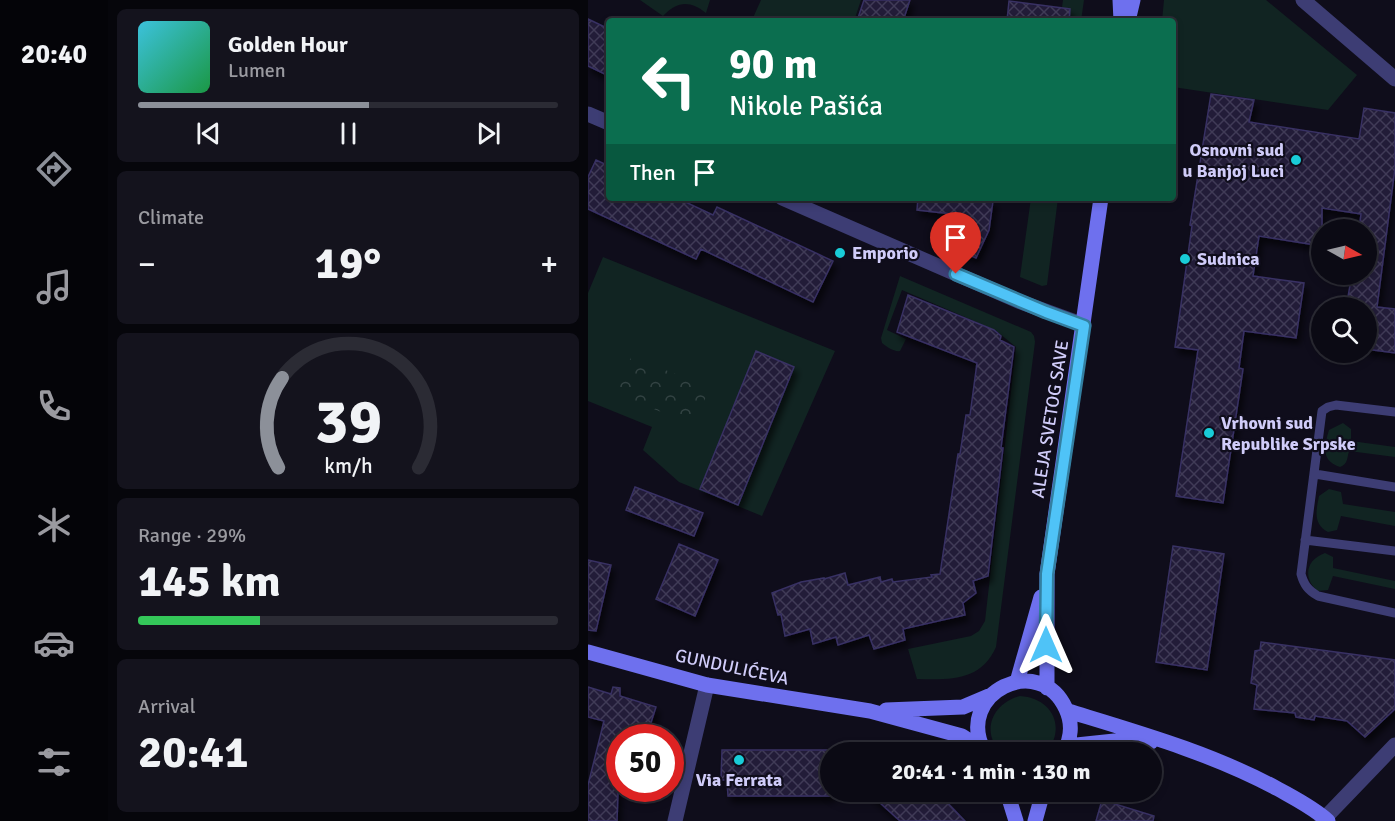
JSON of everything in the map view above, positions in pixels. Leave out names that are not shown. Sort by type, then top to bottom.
[{"type":"main road","points":[[1120,0],[1121,18]]},
{"type":"main road","points":[[1129,18],[1134,0]]},
{"type":"main road","name":"ALEJA SVETOG SAVE","points":[[1017,682],[1047,574],[1101,201]]},
{"type":"main road","name":"ALEJA SVETOG SAVE","points":[[1047,574],[1047,688]]},
{"type":"main road","name":"GUNDULIĆEVA","points":[[588,652],[707,685],[870,711],[962,736],[971,742]]},
{"type":"main road","points":[[1017,682],[1031,681],[1056,694],[1068,711],[1071,729],[1067,742]]},
{"type":"main road","name":"GUNDULIĆEVA","points":[[870,711],[963,707],[1017,682]]},
{"type":"main road","points":[[982,742],[977,725],[981,709],[990,696]]},
{"type":"main road","points":[[1068,711],[1172,743],[1232,765],[1290,795],[1325,820]]},
{"type":"main road","points":[[1111,742],[1124,740],[1156,742]]},
{"type":"main road","points":[[1162,742],[1172,743]]},
{"type":"main road","points":[[1010,802],[1016,821]]},
{"type":"main road","points":[[1035,821],[1040,802]]},
{"type":"street","points":[[1304,0],[1395,80]]},
{"type":"street","points":[[588,114],[606,122]]},
{"type":"street","points":[[789,201],[1018,301],[1084,326]]},
{"type":"street","points":[[675,821],[707,685]]},
{"type":"street","points":[[1325,820],[1395,745]]},
{"type":"lane","points":[[1395,412],[1336,405],[1322,411],[1301,574],[1304,584],[1310,591],[1328,599],[1395,613]]},
{"type":"lane","points":[[1315,474],[1395,487]]},
{"type":"lane","points":[[1305,540],[1395,551]]},
{"type":"green space","points":[[640,0],[710,0],[706,13],[694,6],[684,4],[673,7],[663,16]]},
{"type":"green space","points":[[761,0],[861,0],[855,18],[753,18]]},
{"type":"green space","points":[[1063,0],[1084,0],[1081,18],[1060,18]]},
{"type":"green space","points":[[1164,0],[1266,0],[1357,75],[1328,110],[1176,87],[1176,18],[1162,18]]},
{"type":"green space","points":[[1031,201],[1058,201],[1047,285],[1042,286],[1020,277]]},
{"type":"green space","points":[[603,257],[835,351],[762,516],[679,482],[643,450],[652,427],[588,401],[588,293]]},
{"type":"green space","points":[[900,276],[1031,332],[1035,342],[996,647],[982,666],[973,672],[953,678],[917,679],[908,649],[971,636],[979,631],[985,621],[1016,347],[995,330],[902,290],[887,330],[906,339],[900,351],[888,348],[882,343],[881,338]]},
{"type":"green space","points":[[631,357],[710,387],[694,425],[616,394]]},
{"type":"green space","points":[[1343,423],[1351,429],[1351,441],[1395,447],[1395,457],[1349,451],[1344,464],[1340,467],[1334,464],[1327,457],[1326,442],[1329,430]]},
{"type":"green space","points":[[1329,489],[1341,492],[1343,504],[1395,512],[1395,526],[1341,516],[1337,530],[1328,532],[1320,525],[1317,512],[1319,496]]},
{"type":"green space","points":[[1325,553],[1333,557],[1333,568],[1395,581],[1395,589],[1333,576],[1328,590],[1318,591],[1310,581],[1308,570],[1313,560]]},
{"type":"green space","points":[[1020,696],[1031,698],[1048,708],[1055,724],[1052,742],[994,742],[991,736],[992,719],[1003,705]]},
{"type":"building","points":[[864,0],[910,0],[904,18],[858,18]]},
{"type":"building","points":[[1009,1],[1070,9],[1069,18],[1007,18]]},
{"type":"building","points":[[588,19],[606,28],[606,75],[588,66]]},
{"type":"building","points":[[1211,94],[1254,100],[1249,122],[1359,139],[1364,108],[1395,113],[1395,168],[1377,307],[1377,297],[1348,297],[1350,285],[1377,285],[1377,219],[1360,219],[1361,214],[1322,208],[1322,219],[1311,219],[1311,244],[1259,236],[1253,276],[1304,283],[1296,338],[1244,331],[1239,368],[1243,369],[1223,503],[1176,496],[1198,350],[1175,347],[1192,226],[1190,225]]},
{"type":"building","points":[[596,160],[606,165],[606,201],[683,201],[713,215],[717,207],[833,261],[813,302],[701,249],[696,259],[588,209],[588,177]]},
{"type":"building","points":[[918,201],[993,201],[989,230],[976,258],[941,242],[952,214],[917,210]]},
{"type":"building","points":[[908,295],[994,330],[1001,336],[1000,340],[1014,347],[988,576],[973,581],[976,593],[963,603],[965,615],[903,629],[905,640],[874,649],[869,635],[838,645],[836,637],[813,644],[810,629],[785,636],[781,614],[778,615],[772,593],[801,582],[845,573],[848,585],[880,577],[881,582],[892,579],[893,582],[940,574],[958,454],[960,454],[966,415],[970,415],[977,363],[897,332]]},
{"type":"building","points":[[1377,307],[1395,309],[1395,353],[1377,351]]},
{"type":"building","points":[[756,351],[794,367],[738,505],[700,489]]},
{"type":"building","points":[[635,487],[703,513],[694,536],[626,510]]},
{"type":"building","points":[[679,544],[718,560],[695,616],[656,599]]},
{"type":"building","points":[[1173,546],[1224,554],[1207,670],[1156,662]]},
{"type":"building","points":[[588,560],[611,565],[596,631],[588,630]]},
{"type":"building","points":[[1261,642],[1395,660],[1395,709],[1365,737],[1347,721],[1315,716],[1314,720],[1296,717],[1295,713],[1254,709],[1257,685],[1251,683],[1255,651],[1260,650]]},
{"type":"building","points":[[588,687],[611,694],[613,687],[620,688],[620,696],[656,707],[651,724],[606,724],[606,802],[618,802],[617,821],[588,821],[588,785],[604,721],[588,717]]},
{"type":"building","points":[[722,750],[820,750],[820,796],[728,796],[727,780],[721,780]]},
{"type":"building","points":[[879,802],[947,802],[965,821],[900,821]]},
{"type":"building","points":[[1101,802],[1108,802],[1154,816],[1153,821],[1096,821]]},
{"type":"place","name":"Osnovni sud u Banjoj Luci","points":[[1296,160]]},
{"type":"place","name":"Emporio","points":[[840,253]]},
{"type":"place","name":"Sudnica","points":[[1185,259]]},
{"type":"place","name":"Vrhovni sud Republike Srpske","points":[[1209,433]]},
{"type":"place","name":"Via Ferrata","points":[[739,760]]},
{"type":"route","points":[[956,274],[1084,326],[1047,574],[1046,645]]}]
